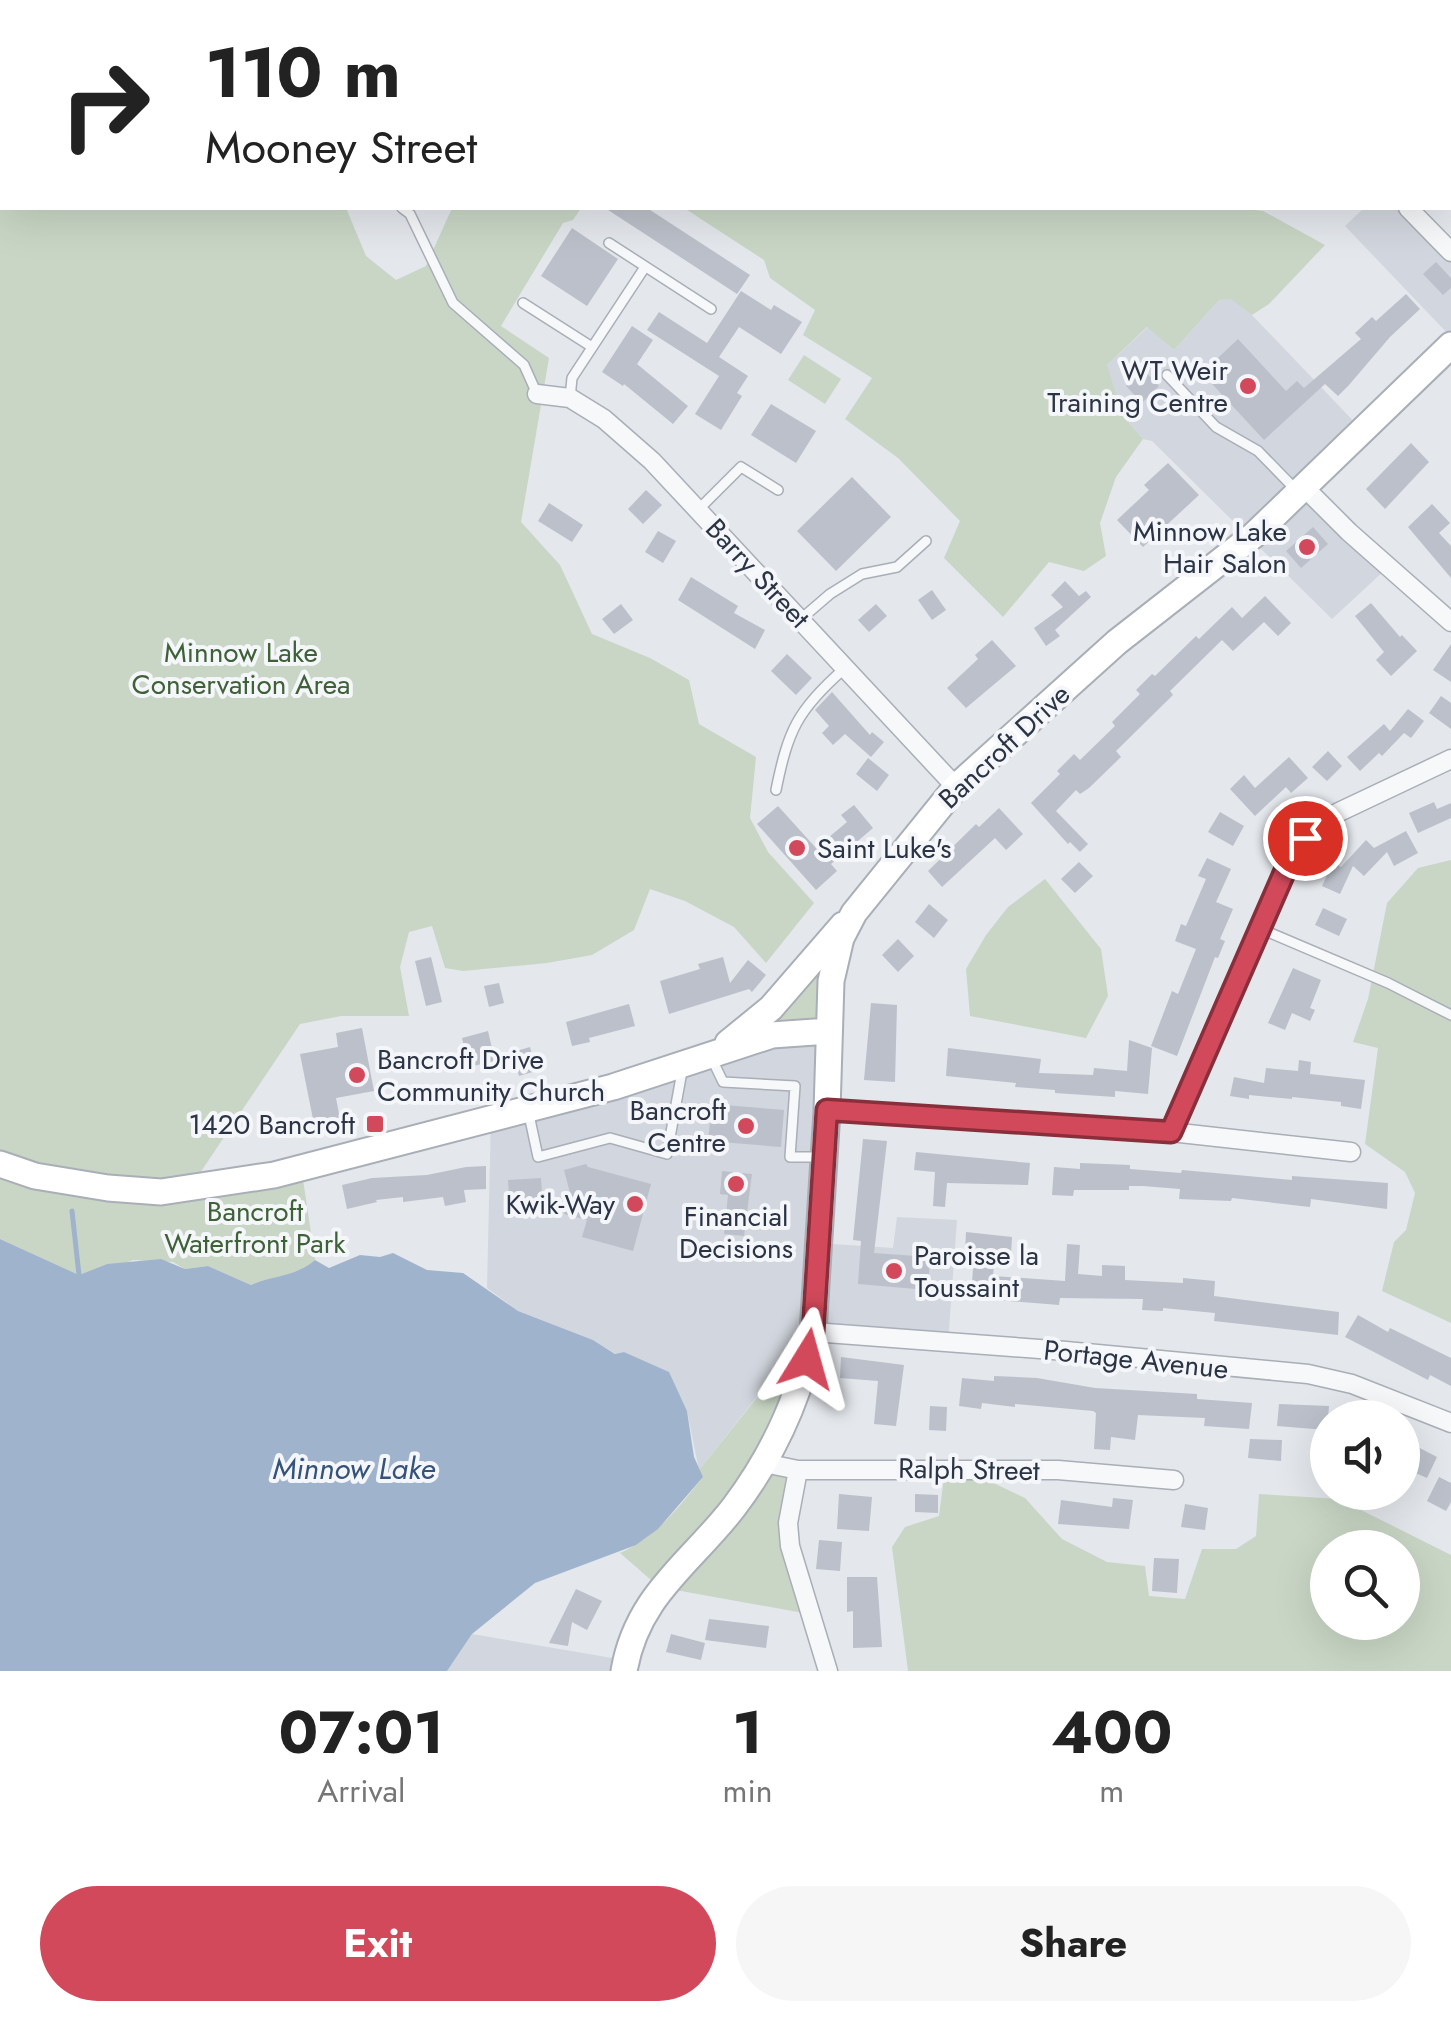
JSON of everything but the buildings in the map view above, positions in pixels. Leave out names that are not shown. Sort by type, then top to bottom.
[{"type":"main road","name":"Bancroft Drive","points":[[624,1671],[634,1636],[660,1588],[724,1519],[764,1464],[795,1398],[813,1332],[831,980],[841,938],[854,913],[956,786],[1105,653],[1228,558],[1451,346]]},
{"type":"main road","points":[[713,1053],[771,1008],[854,913]]},
{"type":"main road","points":[[0,1164],[53,1179],[161,1192],[274,1174],[528,1109],[613,1087],[772,1035],[829,1032]]},
{"type":"street","points":[[1410,210],[1451,252]]},
{"type":"street","name":"Barry Street","points":[[537,394],[570,398],[618,430],[699,509],[956,786]]},
{"type":"street","points":[[1302,490],[1451,622]]},
{"type":"street","points":[[1171,1132],[1288,864],[1305,838],[1324,820],[1358,800],[1451,759]]},
{"type":"street","points":[[827,1110],[1171,1132],[1350,1152]]},
{"type":"street","name":"Portage Avenue","points":[[813,1332],[1308,1374],[1352,1384],[1451,1422]]},
{"type":"street","name":"Ralph Street","points":[[764,1464],[798,1470],[1058,1470],[1174,1480]]},
{"type":"street","points":[[798,1470],[788,1523],[790,1546],[828,1671]]},
{"type":"lane","points":[[405,210],[454,303],[524,365],[537,394]]},
{"type":"lane","points":[[609,243],[711,310]]},
{"type":"lane","points":[[570,398],[572,378],[645,267]]},
{"type":"lane","points":[[523,303],[592,347]]},
{"type":"lane","points":[[1167,375],[1216,427],[1258,452],[1302,490]]},
{"type":"lane","points":[[699,509],[741,467],[778,490]]},
{"type":"lane","points":[[801,618],[862,574],[897,566],[926,541]]},
{"type":"lane","points":[[776,790],[789,734],[827,685],[846,668]]},
{"type":"lane","points":[[1262,929],[1388,983],[1451,1015]]},
{"type":"lane","points":[[713,1053],[723,1082],[795,1086],[790,1156],[824,1157]]},
{"type":"lane","points":[[528,1109],[538,1156],[610,1138],[667,1154],[684,1063]]},
{"type":"shaded area","points":[[1362,210],[1409,210],[1451,253],[1451,337],[1345,226]]},
{"type":"shaded area","points":[[1231,298],[1362,430],[1304,488],[1386,569],[1332,619],[1152,441],[1143,439],[1122,415],[1106,366],[1148,327],[1174,350],[1219,300]]},
{"type":"shaded area","points":[[828,1030],[817,1243],[893,1248],[897,1217],[957,1220],[948,1343],[812,1333],[797,1386],[770,1380],[699,1470],[687,1411],[668,1372],[518,1311],[487,1288],[491,1117]]},
{"type":"shaded area","points":[[472,1634],[624,1660],[633,1671],[447,1671]]},
{"type":"green space","name":"Minnow Lake Conservation Area","points":[[0,210],[347,210],[366,256],[396,280],[426,266],[451,210],[580,210],[573,220],[563,223],[501,326],[549,358],[521,522],[560,565],[592,634],[650,658],[689,680],[699,724],[756,757],[750,818],[768,852],[814,903],[766,963],[734,927],[685,901],[650,889],[634,930],[592,955],[463,971],[445,968],[432,926],[409,932],[400,967],[409,1016],[341,1016],[300,1024],[192,1185],[301,1166],[315,1260],[300,1270],[251,1285],[208,1266],[185,1269],[173,1262],[133,1260],[121,1265],[107,1264],[79,1275],[0,1239]]},
{"type":"green space","points":[[687,210],[1255,210],[1325,245],[1269,304],[1252,315],[1231,299],[1219,300],[1174,350],[1147,327],[1107,365],[1122,415],[1143,439],[1116,477],[1100,523],[1106,556],[1084,571],[1049,562],[1003,617],[944,558],[960,521],[898,458],[845,419],[872,378],[803,335],[815,310],[770,278],[764,260]]},
{"type":"green space","points":[[804,355],[841,379],[825,404],[788,380]]},
{"type":"green space","points":[[1451,860],[1451,1323],[1382,1291],[1394,1242],[1406,1230],[1415,1193],[1405,1172],[1365,1144],[1378,1048],[1353,1042],[1368,999],[1387,903],[1418,868]]},
{"type":"green space","points":[[1045,879],[1101,949],[1108,996],[1086,1038],[970,1016],[966,969],[1008,907]]},
{"type":"green space","points":[[852,913],[828,1030],[771,1033],[770,1007]]},
{"type":"green space","points":[[771,1380],[797,1386],[763,1464],[797,1471],[790,1504],[809,1614],[659,1587],[620,1553],[645,1539],[676,1510],[703,1477],[699,1470]]},
{"type":"green space","points":[[979,1476],[1025,1498],[1062,1539],[1107,1562],[1145,1566],[1149,1596],[1185,1599],[1202,1549],[1236,1549],[1256,1536],[1259,1494],[1310,1497],[1310,1510],[1361,1510],[1401,1530],[1310,1530],[1310,1640],[1420,1640],[1420,1540],[1451,1555],[1451,1671],[908,1671],[892,1547],[905,1527],[939,1516],[944,1477]]},
{"type":"water","name":"Minnow Lake","points":[[0,1239],[79,1275],[107,1264],[161,1259],[185,1269],[208,1266],[251,1285],[300,1270],[315,1260],[329,1268],[360,1255],[380,1257],[393,1253],[427,1270],[463,1273],[518,1311],[593,1340],[615,1354],[624,1352],[669,1372],[687,1411],[694,1457],[703,1477],[658,1529],[636,1545],[535,1583],[472,1634],[447,1671],[0,1671]]},
{"type":"waterway","points":[[72,1211],[79,1275]]},
{"type":"place","name":"WT Weir Training Centre","points":[[1248,386]]},
{"type":"place","name":"Minnow Lake Hair Salon","points":[[1307,547]]},
{"type":"place","name":"Saint Luke's","points":[[797,848]]},
{"type":"place","name":"Bancroft Drive Community Church","points":[[357,1075]]},
{"type":"place","name":"1420 Bancroft","points":[[375,1124]]},
{"type":"place","name":"Bancroft Centre","points":[[746,1126]]},
{"type":"place","name":"Financial Decisions","points":[[736,1184]]},
{"type":"place","name":"Kwik-Way","points":[[635,1204]]},
{"type":"place","name":"Paroisse la Toussaint","points":[[894,1271]]},
{"type":"route","points":[[807,1359],[813,1332],[827,1110],[1171,1132],[1288,864],[1305,838]]},
{"type":"park label","name":"Bancroft Waterfront Park","points":[[255,1227]]}]
